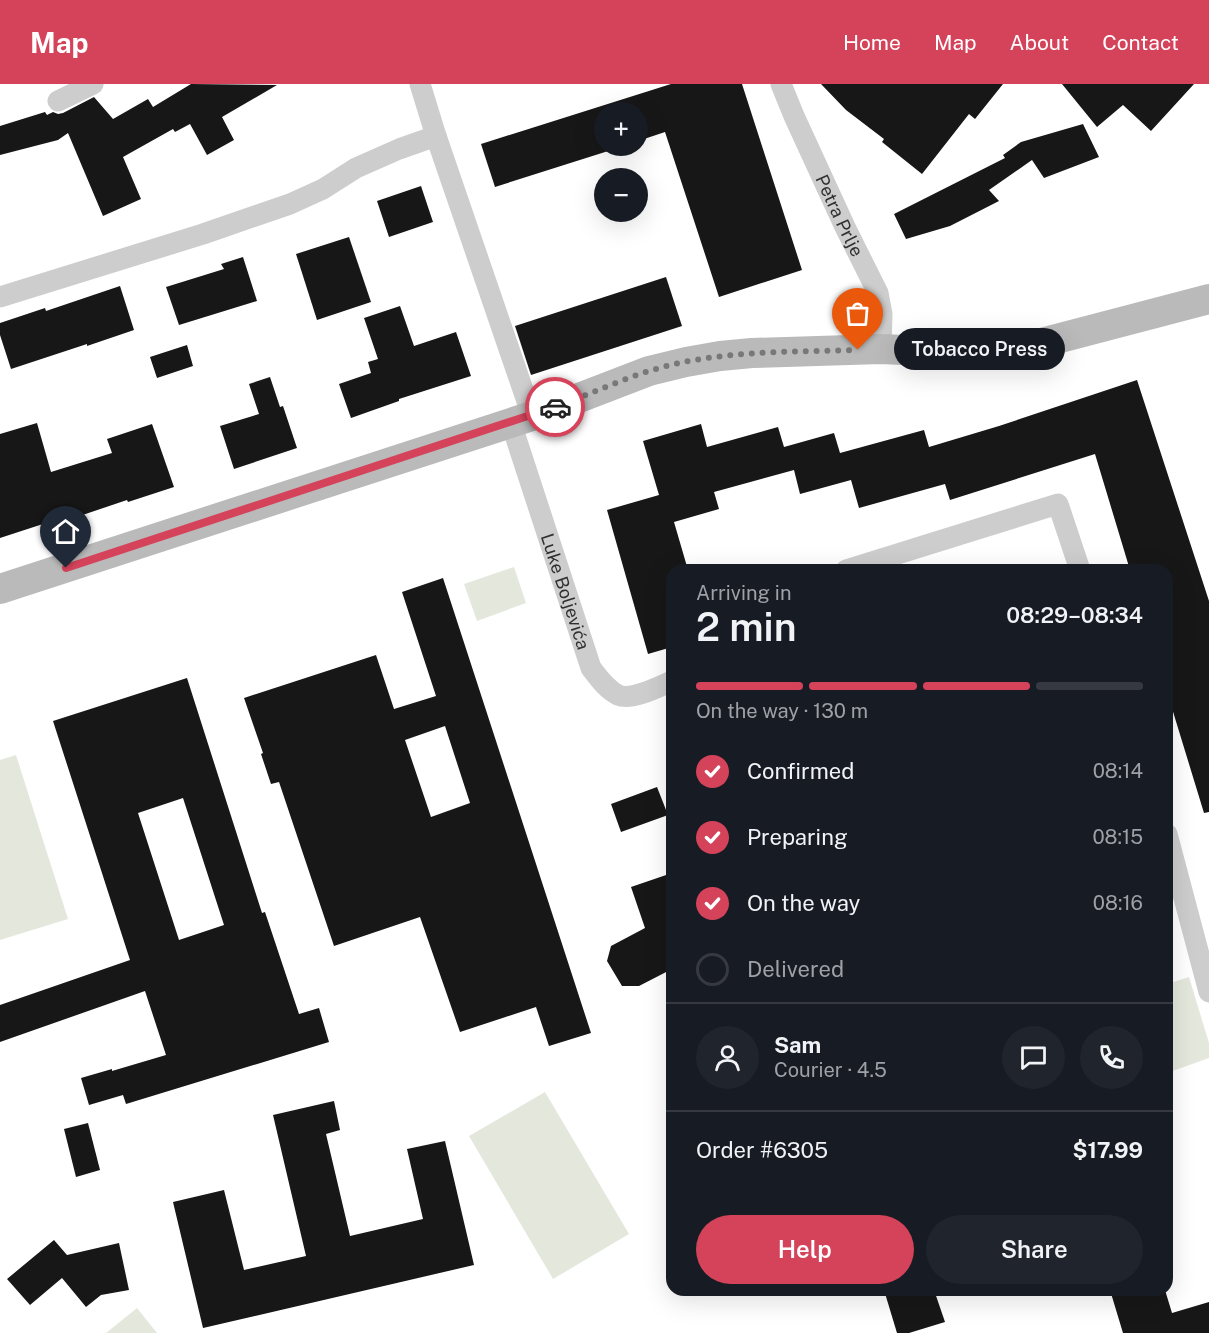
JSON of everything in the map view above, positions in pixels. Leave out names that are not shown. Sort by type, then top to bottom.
[{"type":"street","points":[[58,101],[93,84]]},
{"type":"street","name":"Luke Boljevića","points":[[420,84],[521,419],[591,668],[605,686],[619,696],[636,696],[666,684]]},
{"type":"street","name":"Petra Prlje","points":[[781,84],[798,126],[878,293],[882,314],[881,349]]},
{"type":"street","points":[[0,297],[290,204],[323,189],[356,168],[436,136]]},
{"type":"street","points":[[0,590],[521,419],[649,371],[686,362],[752,353],[881,349],[973,353],[1022,348],[1209,299]]},
{"type":"street","points":[[865,564],[1058,504],[1078,564]]},
{"type":"street","points":[[1173,857],[1209,992]]},
{"type":"shaded area","points":[[514,567],[526,603],[477,621],[464,584]]},
{"type":"shaded area","points":[[16,755],[68,919],[0,940],[0,760]]},
{"type":"shaded area","points":[[1189,977],[1209,1043],[1209,1058],[1173,1071],[1173,982]]},
{"type":"shaded area","points":[[545,1092],[629,1234],[553,1279],[469,1136]]},
{"type":"shaded area","points":[[137,1308],[157,1333],[106,1333]]},
{"type":"building","points":[[191,84],[277,85],[222,117],[234,140],[207,155],[190,124],[175,132],[173,129],[123,157],[141,199],[103,216],[68,133],[58,140],[0,155],[0,126],[45,112],[47,115],[53,112],[63,113],[94,97],[113,119],[148,99],[153,107]]},
{"type":"building","points":[[671,84],[742,84],[802,270],[719,297],[665,132],[648,138],[648,102],[614,102]]},
{"type":"building","points":[[821,84],[1003,84],[975,119],[969,114],[922,174],[882,142],[884,139],[846,110]]},
{"type":"building","points":[[1062,84],[1194,84],[1151,131],[1123,105],[1097,127]]},
{"type":"building","points":[[594,108],[594,156],[495,187],[481,144]]},
{"type":"building","points":[[1083,124],[1099,157],[1044,178],[1032,160],[989,190],[999,201],[950,226],[906,239],[894,214],[1005,158],[1003,155],[1021,142]]},
{"type":"building","points":[[421,186],[433,222],[389,237],[377,201]]},
{"type":"building","points":[[349,237],[371,302],[317,320],[296,254]]},
{"type":"building","points":[[243,257],[257,301],[179,325],[166,287],[224,269],[221,264]]},
{"type":"building","points":[[666,277],[682,326],[531,375],[515,326]]},
{"type":"building","points":[[120,286],[134,330],[11,369],[0,335],[0,323],[45,308],[46,311]]},
{"type":"building","points":[[400,306],[414,346],[456,332],[471,376],[399,399],[399,401],[351,418],[339,384],[371,373],[368,362],[378,359],[364,318]]},
{"type":"building","points":[[187,345],[193,366],[157,378],[150,357]]},
{"type":"building","points":[[270,377],[280,407],[283,406],[297,448],[234,469],[220,426],[259,414],[249,384]]},
{"type":"building","points":[[1137,380],[1209,601],[1209,812],[1204,813],[1173,712],[1173,564],[1128,564],[1095,454],[950,500],[945,484],[859,508],[851,480],[800,494],[794,470],[714,492],[719,509],[674,522],[686,564],[666,564],[666,649],[648,654],[607,510],[659,495],[643,441],[701,424],[707,447],[778,427],[784,447],[834,433],[840,453],[924,430],[929,447]]},
{"type":"building","points":[[37,423],[51,472],[112,453],[107,439],[152,424],[174,487],[47,527],[46,523],[0,538],[0,434]]},
{"type":"building","points":[[443,578],[591,1033],[549,1046],[536,1007],[460,1032],[420,917],[334,946],[279,782],[271,784],[244,698],[376,655],[394,709],[436,696],[402,592]],"holes":[[[445,726],[470,803],[431,817],[405,740]]]},
{"type":"building","points":[[187,678],[262,913],[265,912],[299,1014],[319,1008],[329,1042],[126,1104],[123,1095],[89,1105],[81,1078],[166,1055],[145,991],[0,1042],[0,1005],[130,960],[53,721]],"holes":[[[183,798],[224,925],[179,940],[138,813]]]},
{"type":"building","points":[[657,787],[666,816],[621,832],[611,804]]},
{"type":"building","points":[[666,875],[666,972],[639,986],[622,986],[607,961],[611,946],[645,928],[631,887]]},
{"type":"building","points":[[334,1101],[340,1130],[326,1134],[350,1236],[423,1219],[407,1149],[445,1141],[474,1265],[203,1328],[173,1202],[224,1190],[244,1270],[306,1256],[273,1115]]},
{"type":"building","points":[[88,1123],[100,1170],[76,1177],[64,1129]]},
{"type":"building","points":[[54,1240],[67,1255],[119,1243],[129,1290],[101,1295],[86,1307],[62,1278],[30,1305],[7,1279]]},
{"type":"building","points":[[886,1296],[936,1296],[945,1322],[909,1333],[897,1333]]},
{"type":"building","points":[[1112,1296],[1167,1296],[1172,1313],[1209,1302],[1209,1333],[1123,1333]]},
{"type":"way so far","points":[[555,407],[649,371],[686,362],[752,353],[858,350]]},
{"type":"place","name":"Tobacco Press","points":[[858,350]]},
{"type":"route","points":[[66,568],[555,407]]}]
